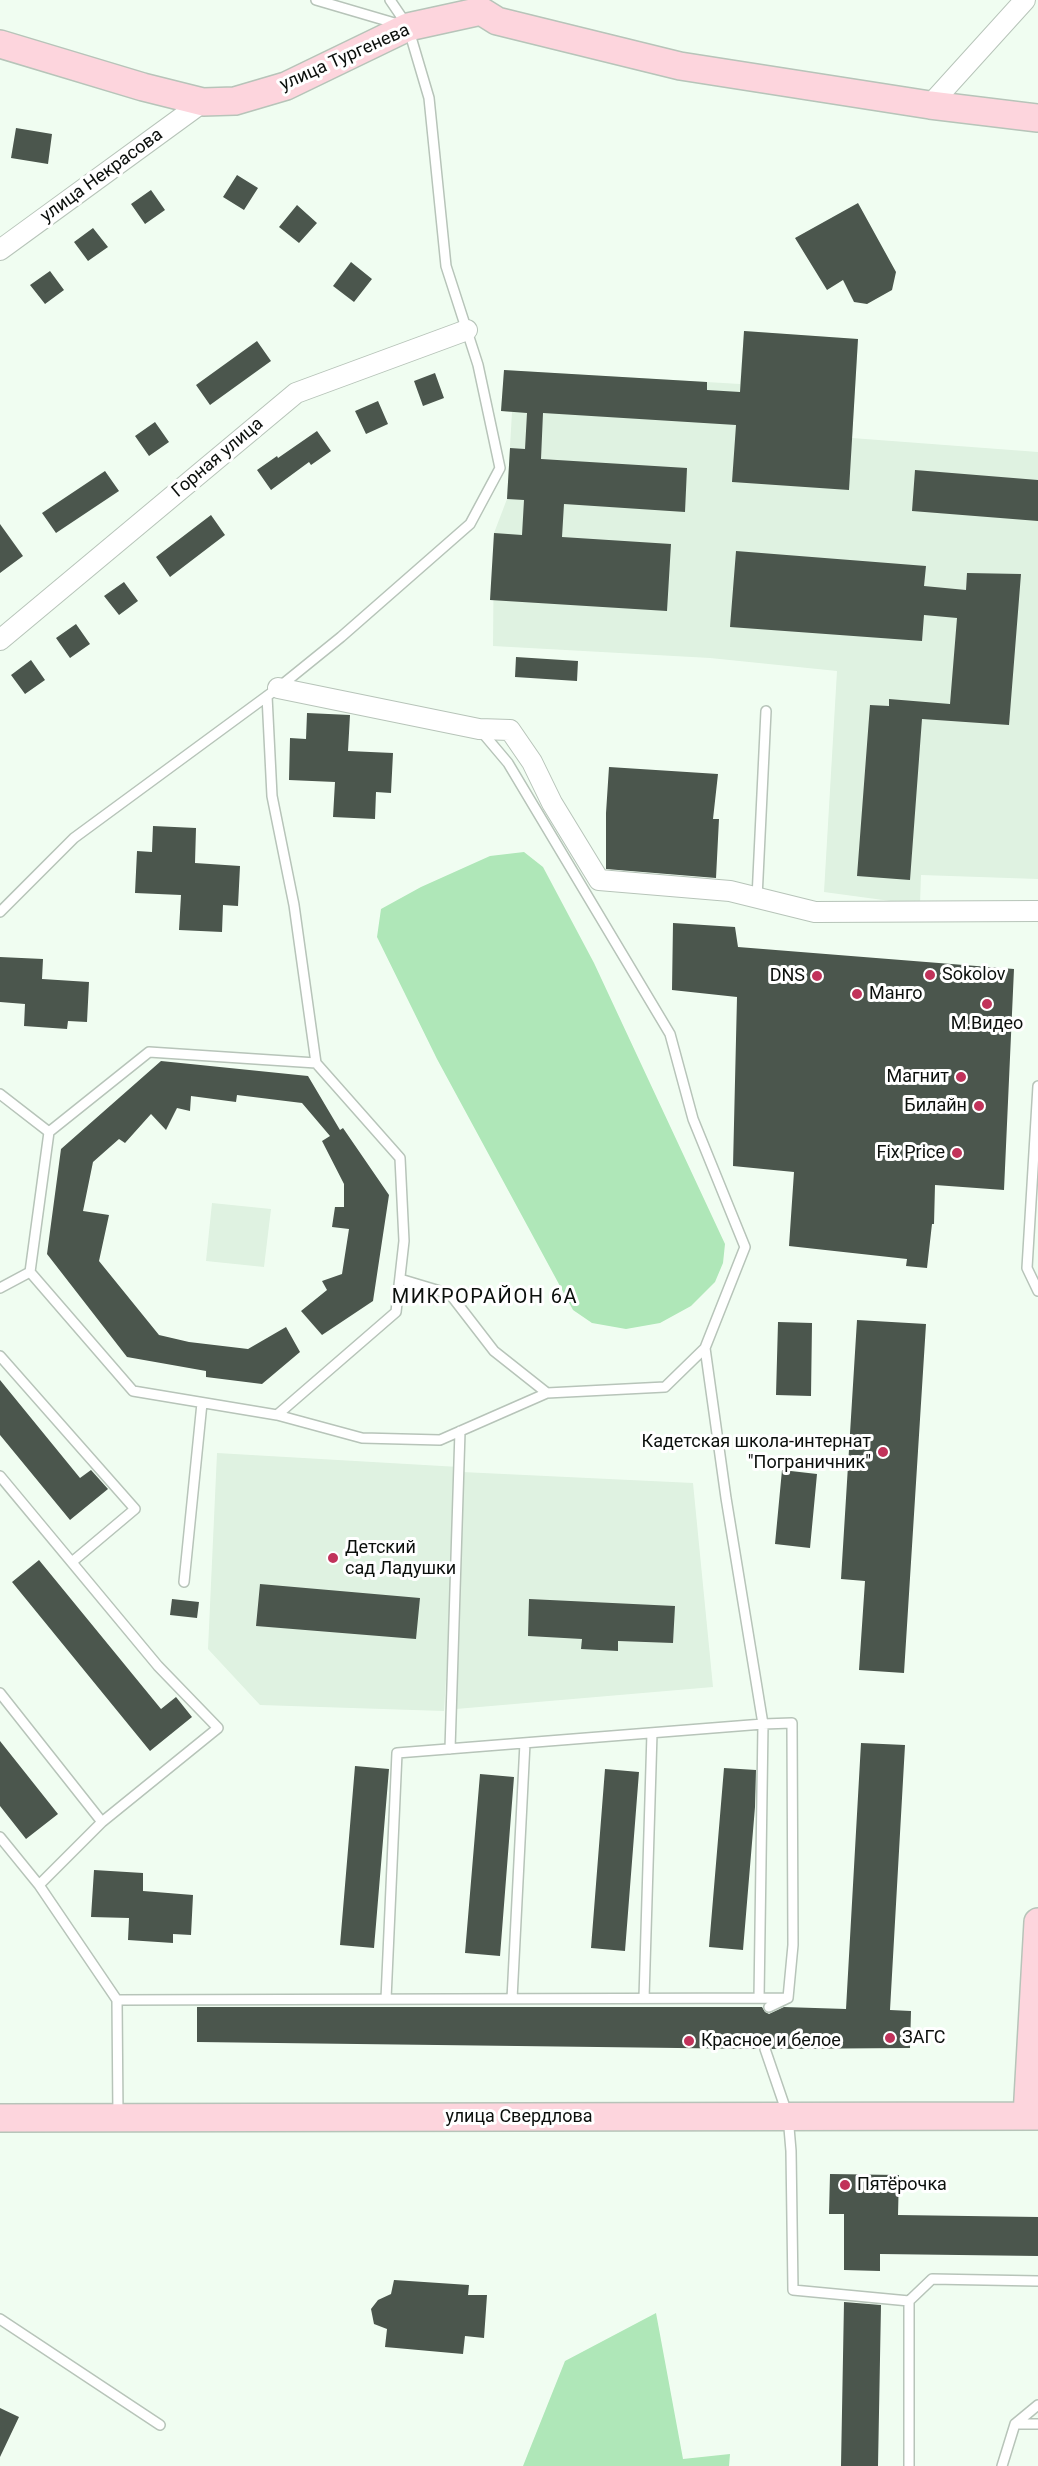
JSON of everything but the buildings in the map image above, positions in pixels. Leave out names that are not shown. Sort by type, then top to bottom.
[{"type":"street","points":[[930,105],[1025,0]]},
{"type":"street","name":"улица Тургенева","points":[[0,44],[143,87],[203,102],[235,101],[286,86],[408,27],[481,5]]},
{"type":"street","points":[[481,5],[497,21],[680,66],[930,105],[1038,118]]},
{"type":"street","name":"улица Некрасова","points":[[0,250],[203,102]]},
{"type":"street","name":"Горная улица","points":[[0,640],[296,393],[467,330]]},
{"type":"street","points":[[273,692],[479,729],[510,730],[532,762],[552,803],[599,880],[730,891],[815,912],[1038,911]]},
{"type":"street","points":[[1032,2116],[1038,1922]]},
{"type":"street","name":"улица Свердлова","points":[[0,2118],[1032,2116]]},
{"type":"lane","points":[[316,0],[408,27]]},
{"type":"lane","points":[[0,912],[74,838],[273,692],[341,637],[470,524],[500,468],[478,365],[446,266],[429,98],[408,27],[390,0]]},
{"type":"lane","points":[[273,692],[272,796],[294,905],[316,1063],[400,1158],[404,1241],[396,1312],[277,1415]]},
{"type":"lane","points":[[757,898],[766,711]]},
{"type":"lane","points":[[316,1063],[149,1052],[49,1132],[30,1272],[133,1391],[277,1415],[362,1438],[440,1440],[547,1393],[665,1387],[705,1348],[745,1248],[693,1119],[670,1034],[508,763],[479,729]]},
{"type":"lane","points":[[1038,1086],[1027,1268],[1038,1291]]},
{"type":"lane","points":[[0,1094],[49,1132]]},
{"type":"lane","points":[[0,1288],[30,1272]]},
{"type":"lane","points":[[400,1279],[450,1294],[494,1352],[547,1393]]},
{"type":"lane","points":[[705,1348],[726,1498],[763,1724],[759,1998]]},
{"type":"lane","points":[[0,1356],[135,1509],[72,1562]]},
{"type":"lane","points":[[184,1582],[202,1403]]},
{"type":"lane","points":[[450,1749],[460,1431]]},
{"type":"lane","points":[[0,1476],[158,1665],[218,1728],[102,1822],[39,1885]]},
{"type":"lane","points":[[0,1693],[102,1822]]},
{"type":"lane","points":[[386,1999],[397,1753],[792,1723],[793,1945],[788,1998]]},
{"type":"lane","points":[[644,1998],[652,1733]]},
{"type":"lane","points":[[512,1999],[525,1743]]},
{"type":"lane","points":[[0,1837],[39,1885],[117,2000],[118,2118]]},
{"type":"lane","points":[[117,2000],[788,1998]]},
{"type":"lane","points":[[769,2007],[788,1998]]},
{"type":"lane","points":[[765,2049],[788,2116],[791,2151],[793,2290],[909,2301]]},
{"type":"lane","points":[[909,2466],[909,2301],[932,2279],[1038,2281]]},
{"type":"lane","points":[[0,2319],[160,2425]]},
{"type":"lane","points":[[1002,2466],[1016,2424],[1038,2405]]},
{"type":"lane","points":[[1016,2424],[1038,2424]]},
{"type":"shaded area","points":[[744,331],[858,339],[852,438],[1038,452],[1038,879],[921,875],[920,905],[824,892],[837,671],[710,658],[493,646],[494,533],[507,499],[512,412],[501,411],[504,370],[740,384]]},
{"type":"shaded area","points":[[212,1203],[271,1209],[264,1267],[206,1261]]},
{"type":"shaded area","name":"Детский сад Ладушки","points":[[217,1453],[459,1467],[444,1711],[260,1705],[208,1649]]},
{"type":"shaded area","name":"Детский сад Ладушки","points":[[462,1472],[693,1483],[713,1687],[456,1709]]},
{"type":"green space","points":[[524,852],[543,867],[594,963],[725,1244],[723,1263],[715,1282],[691,1306],[660,1323],[626,1329],[592,1323],[573,1310],[437,1059],[377,937],[381,909],[421,887],[490,856]]},
{"type":"green space","points":[[656,2313],[683,2459],[730,2454],[729,2466],[523,2466],[565,2361]]},
{"type":"place","name":"Sokolov","points":[[930,975]]},
{"type":"place","name":"DNS","points":[[817,976]]},
{"type":"place","name":"Манго","points":[[857,994]]},
{"type":"place","name":"М.Видео","points":[[987,1004]]},
{"type":"place","name":"Магнит","points":[[961,1077]]},
{"type":"place","name":"Билайн","points":[[979,1106]]},
{"type":"place","name":"Fix Price","points":[[957,1153]]},
{"type":"place","name":"Кадетская школа-интернат \"Пограничник\"","points":[[883,1452]]},
{"type":"place","name":"Детский сад Ладушки","points":[[333,1558]]},
{"type":"place","name":"ЗАГС","points":[[890,2038]]},
{"type":"place","name":"Красное и белое","points":[[689,2041]]},
{"type":"place","name":"Пятёрочка","points":[[845,2185]]},
{"type":"district","name":"МИКРОРАЙОН 6А","points":[[485,1298]]}]
